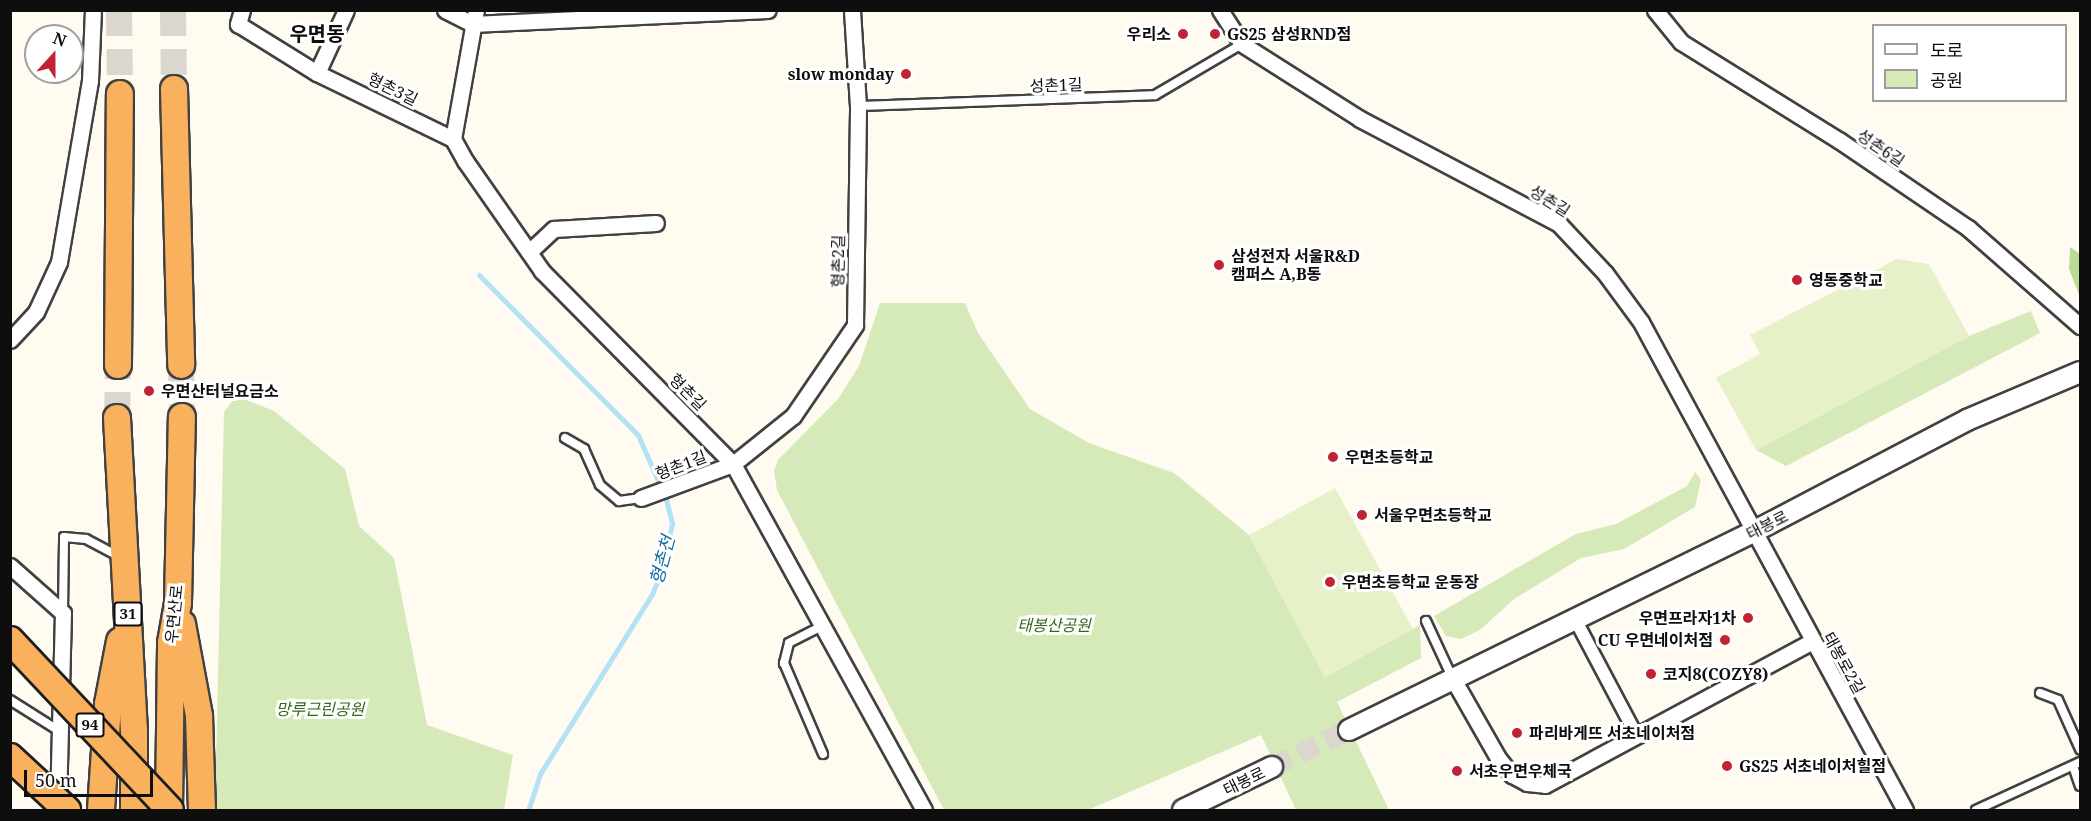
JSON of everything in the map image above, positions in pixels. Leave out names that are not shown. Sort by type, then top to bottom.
[{"type":"highway","points":[[174,89],[181,365]]},
{"type":"highway","points":[[118,365],[120,94]]},
{"type":"highway","name":"우면산로","points":[[169,810],[171,643],[178,603],[182,417]]},
{"type":"highway","name":"31","points":[[117,418],[128,599],[134,810]]},
{"type":"highway","points":[[101,810],[108,704],[128,599]]},
{"type":"highway","points":[[178,603],[200,716],[202,810]]},
{"type":"highway","name":"94","points":[[10,640],[169,810]]},
{"type":"highway","points":[[10,757],[67,810]]},
{"type":"street","points":[[10,340],[36,312],[59,262],[90,81],[93,10]]},
{"type":"street","points":[[228,10],[240,17]]},
{"type":"street","points":[[317,73],[346,10]]},
{"type":"street","points":[[445,10],[474,17],[768,10]]},
{"type":"street","name":"형촌2길","points":[[733,464],[793,416],[855,326],[858,106],[852,10]]},
{"type":"street","name":"성촌길","points":[[1220,10],[1242,44],[1360,119],[1559,224],[1605,273],[1641,322],[1754,532]]},
{"type":"street","name":"성촌6길","points":[[1655,10],[1681,42],[1840,141],[1968,228],[2080,326]]},
{"type":"street","name":"형촌3길","points":[[240,17],[317,73],[453,139]]},
{"type":"street","points":[[453,139],[474,17]]},
{"type":"street","name":"형촌길","points":[[453,139],[542,270],[733,464],[924,810]]},
{"type":"street","points":[[529,252],[554,229],[656,223]]},
{"type":"street","name":"태봉로","points":[[1349,730],[1754,532],[1967,420],[2080,372]]},
{"type":"street","name":"형촌1길","points":[[641,498],[733,464]]},
{"type":"street","name":"태봉로2길","points":[[1754,532],[1811,642],[1905,810]]},
{"type":"street","points":[[10,566],[63,613],[58,810]]},
{"type":"street","points":[[1575,619],[1637,736]]},
{"type":"street","points":[[1453,679],[1498,758],[1512,775],[1527,783],[1545,785],[1811,642]]},
{"type":"street","name":"태봉로","points":[[1184,810],[1272,767]]},
{"type":"lane","name":"성촌1길","points":[[858,106],[1155,95],[1242,44]]},
{"type":"lane","points":[[565,438],[584,449],[600,485],[619,501],[641,498]]},
{"type":"lane","points":[[63,613],[64,537],[86,539],[125,560]]},
{"type":"lane","points":[[1425,621],[1453,679]]},
{"type":"lane","points":[[822,626],[789,643],[784,663],[824,754]]},
{"type":"lane","points":[[2040,693],[2058,700],[2080,749]]},
{"type":"lane","points":[[10,700],[59,732]]},
{"type":"lane","points":[[1976,810],[2077,764],[2080,786]]},
{"type":"green space","points":[[2070,247],[2080,254],[2080,297],[2069,269]]},
{"type":"green space","points":[[1897,259],[1929,264],[1969,336],[1756,450],[1716,378],[1760,354],[1750,335]]},
{"type":"green space","name":"태봉산공원","points":[[880,303],[965,303],[978,333],[1030,409],[1089,443],[1174,473],[1249,535],[1325,677],[1420,625],[1421,658],[1337,702],[1389,810],[1296,810],[1261,735],[1088,810],[944,810],[777,490],[774,471],[778,460],[838,399],[859,366]]},
{"type":"green space","points":[[2031,311],[2040,333],[1786,466],[1756,450],[1969,336]]},
{"type":"green space","name":"망루근린공원","points":[[236,396],[274,411],[345,469],[359,526],[394,558],[427,725],[513,755],[504,810],[215,810],[224,412]]},
{"type":"green space","points":[[1695,472],[1701,480],[1695,507],[1624,549],[1581,558],[1514,599],[1480,630],[1461,639],[1446,636],[1434,616],[1576,534],[1616,524],[1687,486]]},
{"type":"green space","name":"우면초등학교 운동장","points":[[1335,488],[1413,629],[1325,677],[1249,535]]},
{"type":"waterway","name":"형촌천","points":[[479,275],[638,435],[666,499],[672,523],[663,568],[652,594],[540,774],[528,810]]},
{"type":"tunnel","points":[[119,10],[120,94]]},
{"type":"tunnel","points":[[173,10],[174,89]]},
{"type":"tunnel","points":[[117,418],[118,365]]},
{"type":"tunnel","points":[[181,365],[182,417]]},
{"type":"tunnel","points":[[1272,767],[1349,730]]},
{"type":"place","name":"우리소","points":[[1183,34]]},
{"type":"place","name":"GS25 삼성RND점","points":[[1215,34]]},
{"type":"place","name":"slow monday","points":[[906,74]]},
{"type":"place","name":"삼성전자 서울R&D 캠퍼스 A,B동","points":[[1219,265]]},
{"type":"place","name":"영동중학교","points":[[1797,280]]},
{"type":"place","name":"우면산터널요금소","points":[[149,391]]},
{"type":"place","name":"우면초등학교","points":[[1333,457]]},
{"type":"place","name":"서울우면초등학교","points":[[1362,515]]},
{"type":"place","name":"우면초등학교 운동장","points":[[1330,582]]},
{"type":"place","name":"우면프라자1차","points":[[1748,618]]},
{"type":"place","name":"CU 우면네이처점","points":[[1725,640]]},
{"type":"place","name":"코지8(COZY8)","points":[[1651,674]]},
{"type":"place","name":"파리바게뜨 서초네이처점","points":[[1517,733]]},
{"type":"place","name":"GS25 서초네이처힐점","points":[[1727,766]]},
{"type":"place","name":"서초우면우체국","points":[[1457,771]]},
{"type":"district","name":"우면동","points":[[317,33]]}]
